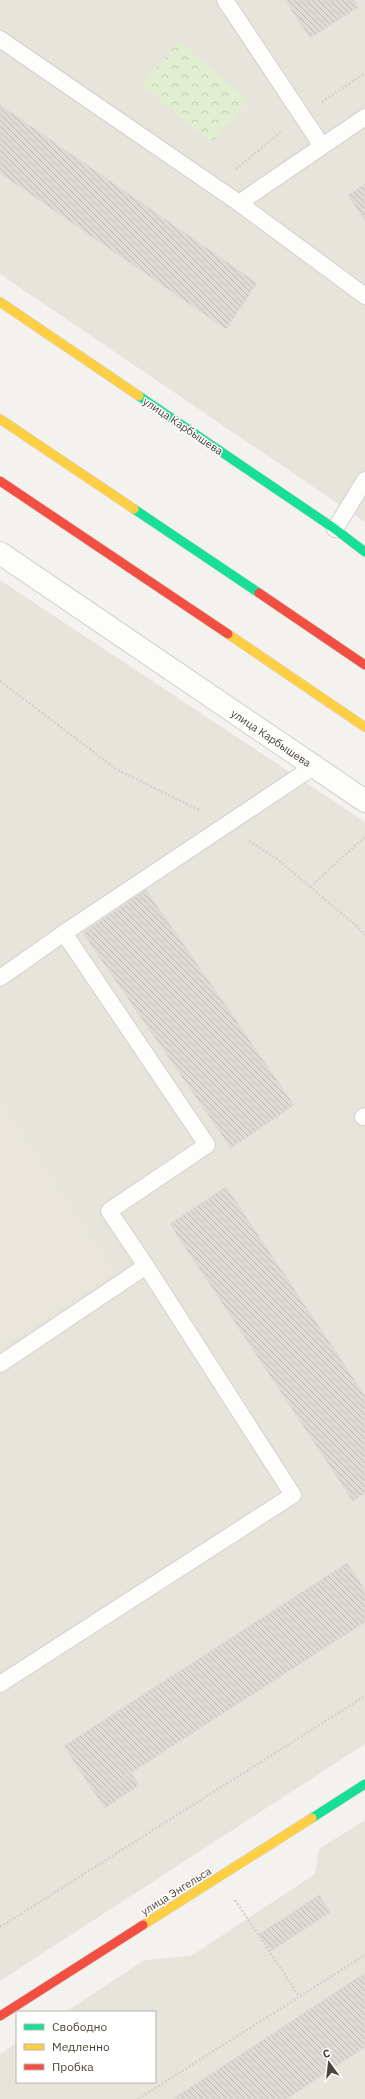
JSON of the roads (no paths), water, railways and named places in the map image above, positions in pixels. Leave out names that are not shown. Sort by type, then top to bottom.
[{"type":"street","name":"улица Карбышева","points":[[0,302],[335,529],[365,552]]},
{"type":"street","points":[[0,419],[365,665]]},
{"type":"street","points":[[0,481],[365,727]]},
{"type":"street","name":"улица Карбышева","points":[[0,553],[365,801]]},
{"type":"street","name":"улица Энгельса","points":[[0,2016],[365,1784]]},
{"type":"lane","points":[[225,0],[322,146]]},
{"type":"lane","points":[[0,39],[239,203],[365,296]]},
{"type":"lane","points":[[239,203],[365,117]]},
{"type":"lane","points":[[335,529],[365,480]]},
{"type":"lane","points":[[0,978],[64,933],[313,767]]},
{"type":"lane","points":[[0,1684],[293,1495],[109,1211],[207,1145],[64,933]]},
{"type":"lane","points":[[0,1364],[146,1266]]}]
